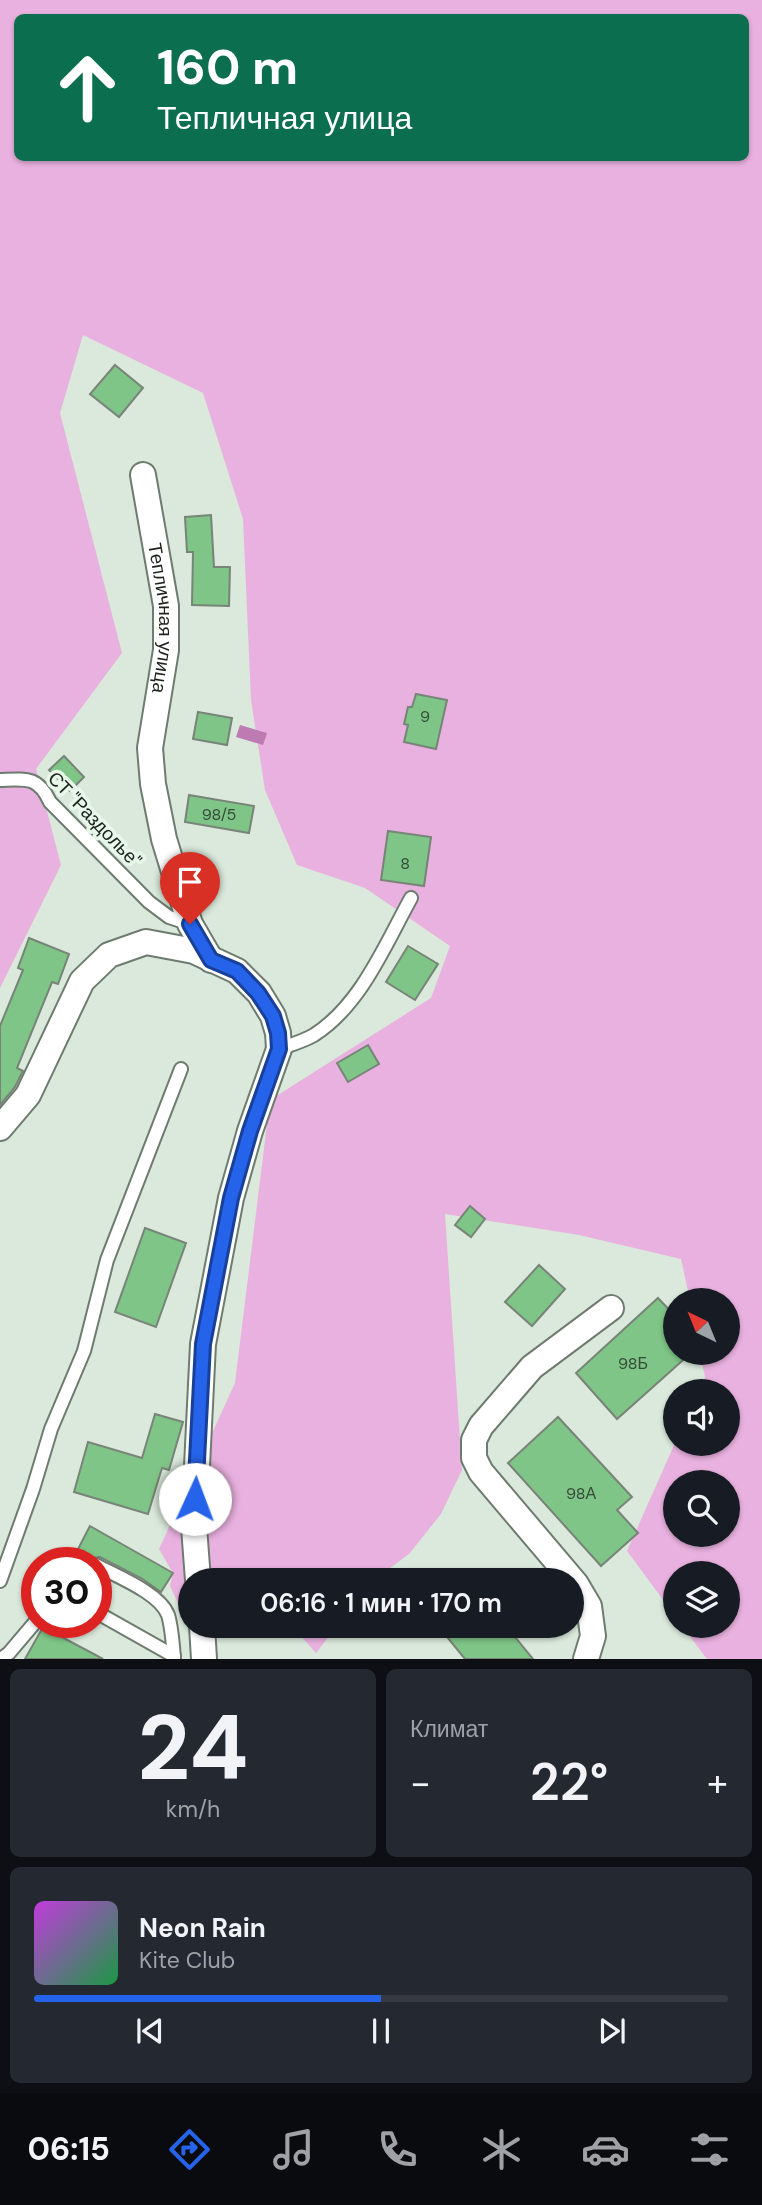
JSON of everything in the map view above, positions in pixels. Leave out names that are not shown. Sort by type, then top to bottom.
[{"type":"street","name":"Тепличная улица","points":[[143,475],[166,606],[166,650],[150,748],[153,784],[164,839],[190,924],[211,960]]},
{"type":"street","points":[[0,1128],[28,1095],[82,981],[109,955],[146,942],[194,951],[237,971],[258,993],[273,1016],[279,1049],[250,1131],[231,1198],[203,1344],[194,1527],[197,1568]]},
{"type":"street","points":[[586,1659],[593,1636],[589,1606],[576,1584],[481,1472],[474,1458],[474,1440],[481,1426],[532,1367],[611,1307]]},
{"type":"street","points":[[203,1638],[204,1659]]},
{"type":"lane","name":"СТ \"Раздолье\"","points":[[0,780],[27,779],[43,788],[50,803],[149,902],[169,917],[190,924]]},
{"type":"lane","points":[[279,1049],[314,1036],[345,1009],[358,992],[411,898]]},
{"type":"lane","points":[[0,1581],[51,1429],[84,1351],[107,1260],[180,1069]]},
{"type":"lane","points":[[112,1574],[155,1597],[163,1606],[168,1616],[174,1658]]},
{"type":"lane","points":[[112,1621],[174,1658]]},
{"type":"lane","points":[[1,1659],[22,1638]]},
{"type":"shaded area","points":[[0,0],[762,0],[762,1659],[707,1659],[691,1638],[740,1638],[740,1561],[663,1561],[663,1600],[627,1551],[669,1456],[740,1456],[740,1379],[704,1379],[702,1365],[740,1365],[740,1288],[687,1288],[681,1259],[579,1235],[445,1214],[462,1470],[441,1514],[409,1554],[390,1568],[178,1568],[178,1603],[170,1586],[173,1573],[159,1549],[235,1383],[270,1100],[431,998],[450,946],[365,888],[297,865],[265,790],[251,700],[243,519],[203,393],[83,335],[60,413],[122,653],[36,769],[61,865],[0,988]]},
{"type":"shaded area","points":[[240,725],[267,733],[263,745],[236,737]]},
{"type":"shaded area","points":[[303,1638],[328,1638],[316,1653]]},
{"type":"building","points":[[115,365],[143,388],[119,417],[90,394]]},
{"type":"building","points":[[211,515],[214,567],[230,567],[229,606],[192,605],[193,552],[187,552],[185,517]]},
{"type":"building","points":[[416,694],[447,700],[436,749],[404,742],[408,707],[412,707]]},
{"type":"building","points":[[198,712],[232,718],[227,745],[193,739]]},
{"type":"building","points":[[64,756],[84,777],[70,791],[49,770]]},
{"type":"building","points":[[189,795],[254,806],[249,833],[185,822]]},
{"type":"building","points":[[388,831],[431,837],[424,886],[381,880]]},
{"type":"building","points":[[29,938],[69,954],[58,984],[52,982],[17,1068],[23,1071],[15,1087],[0,1105],[0,1026],[23,970],[18,968]]},
{"type":"building","points":[[408,946],[438,964],[415,1000],[386,982]]},
{"type":"building","points":[[368,1045],[379,1064],[348,1082],[337,1063]]},
{"type":"building","points":[[470,1206],[485,1219],[471,1237],[455,1225]]},
{"type":"building","points":[[145,1228],[186,1243],[156,1327],[115,1312]]},
{"type":"building","points":[[539,1265],[565,1289],[532,1326],[505,1302]]},
{"type":"building","points":[[658,1298],[663,1303],[663,1365],[678,1365],[617,1419],[576,1373]]},
{"type":"building","points":[[155,1414],[183,1422],[169,1470],[162,1468],[148,1514],[74,1492],[88,1442],[142,1458]]},
{"type":"building","points":[[558,1417],[632,1497],[617,1510],[638,1533],[601,1566],[508,1463]]},
{"type":"building","points":[[90,1526],[173,1573],[161,1592],[112,1563],[112,1547],[79,1547]]},
{"type":"building","points":[[37,1638],[64,1638],[103,1659],[25,1659]]},
{"type":"building","points":[[448,1638],[516,1638],[533,1659],[465,1659]]},
{"type":"route","points":[[190,924],[211,960],[237,971],[258,993],[273,1016],[279,1049],[250,1131],[231,1198],[203,1344],[195,1499]]}]
